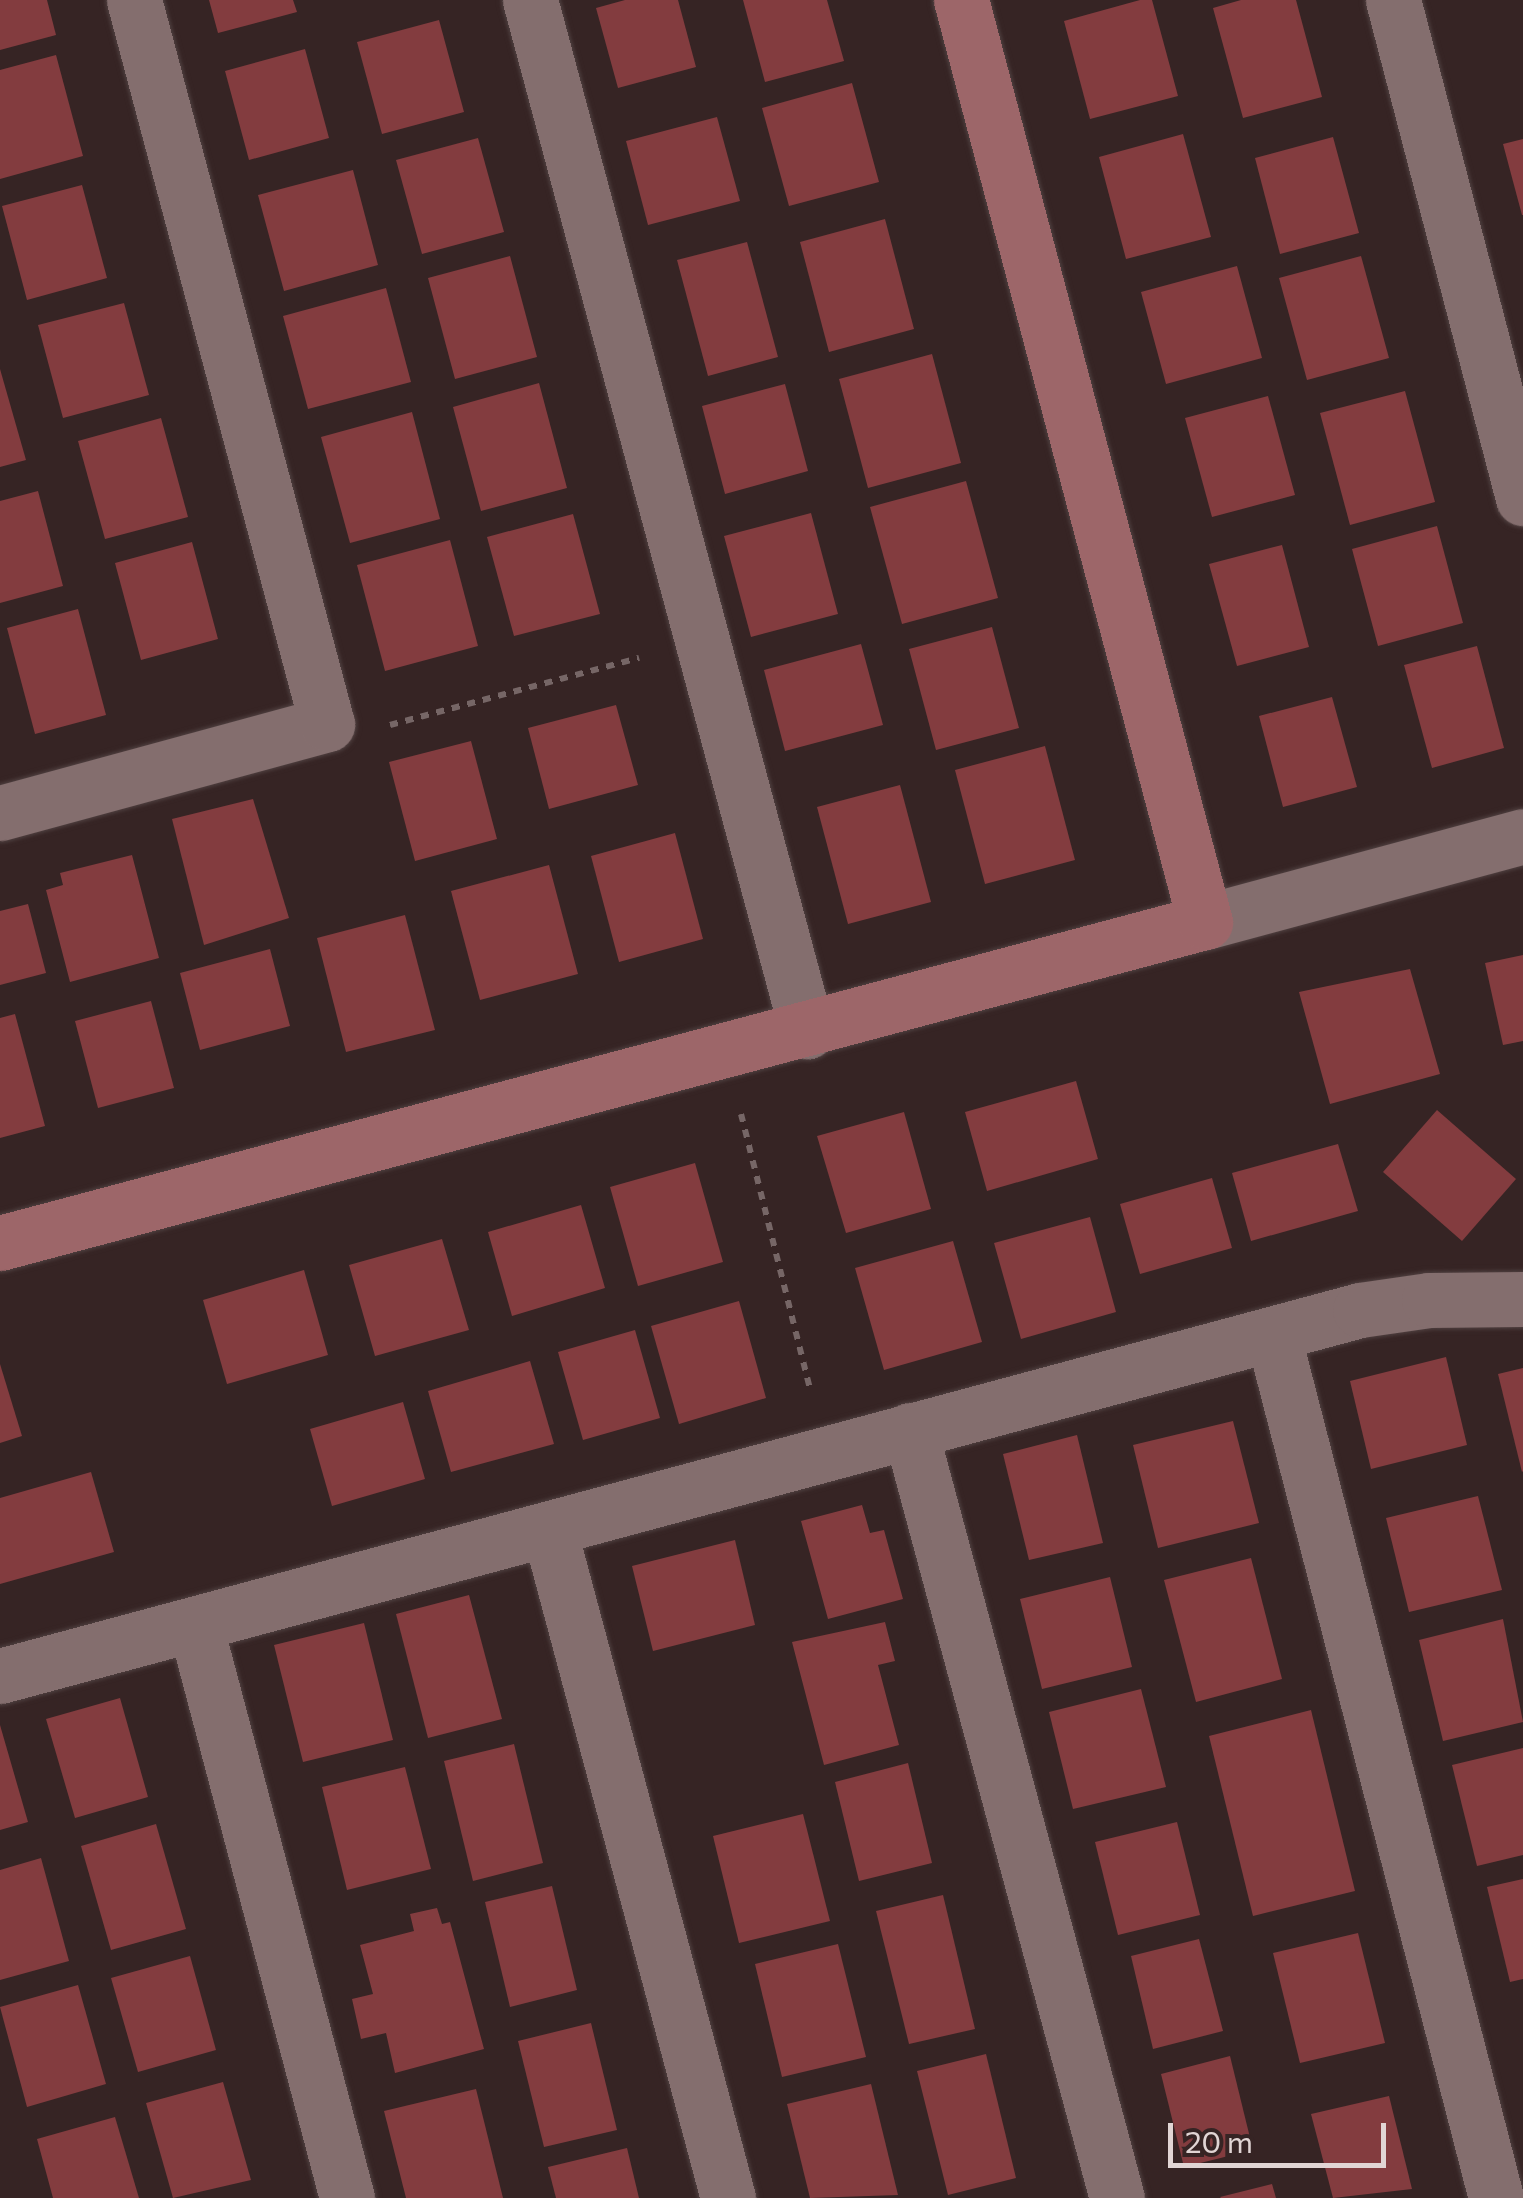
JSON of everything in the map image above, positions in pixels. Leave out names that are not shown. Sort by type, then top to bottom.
[{"type":"street","points":[[0,812],[327,724],[134,0]]},
{"type":"street","points":[[530,0],[806,1031]]},
{"type":"street","points":[[961,0],[1205,922]]},
{"type":"street","points":[[1392,0],[1523,498]]},
{"type":"street","points":[[0,1243],[806,1031],[1523,836]]},
{"type":"street","points":[[0,1676],[196,1628],[1360,1310],[1429,1300],[1523,1300]]},
{"type":"street","points":[[1273,1335],[1496,2198]]},
{"type":"street","points":[[910,1430],[1117,2198]]},
{"type":"street","points":[[549,1529],[728,2198]]},
{"type":"street","points":[[196,1628],[347,2198]]},
{"type":"path","points":[[327,724],[355,734],[701,642]]},
{"type":"path","points":[[738,1101],[826,1453]]},
{"type":"building","points":[[0,0],[47,0],[56,35],[0,50]]},
{"type":"building","points":[[209,0],[293,0],[297,12],[218,33]]},
{"type":"building","points":[[625,0],[678,0],[696,67],[618,88],[596,8]]},
{"type":"building","points":[[743,0],[827,0],[844,61],[765,82]]},
{"type":"building","points":[[1152,0],[1178,96],[1090,119],[1064,21]]},
{"type":"building","points":[[1241,0],[1296,0],[1322,97],[1243,118],[1213,8]]},
{"type":"building","points":[[439,20],[464,112],[382,134],[357,42]]},
{"type":"building","points":[[305,49],[329,138],[249,160],[225,71]]},
{"type":"building","points":[[56,55],[83,156],[0,179],[0,70]]},
{"type":"building","points":[[852,83],[879,182],[789,206],[762,108]]},
{"type":"building","points":[[717,117],[740,201],[648,225],[626,141]]},
{"type":"building","points":[[1183,134],[1211,237],[1126,259],[1099,157]]},
{"type":"building","points":[[1333,137],[1359,233],[1280,254],[1255,158]]},
{"type":"building","points":[[478,138],[504,232],[422,254],[396,160]]},
{"type":"building","points":[[1523,139],[1523,215],[1522,215],[1503,144]]},
{"type":"building","points":[[353,170],[378,265],[284,291],[258,195]]},
{"type":"building","points":[[82,185],[107,278],[27,300],[2,206]]},
{"type":"building","points":[[885,219],[914,329],[829,352],[800,242]]},
{"type":"building","points":[[747,242],[778,357],[708,376],[677,260]]},
{"type":"building","points":[[510,256],[537,357],[455,379],[428,278]]},
{"type":"building","points":[[1361,256],[1389,358],[1307,380],[1279,278]]},
{"type":"building","points":[[1237,266],[1262,358],[1166,384],[1141,292]]},
{"type":"building","points":[[386,288],[411,382],[308,409],[283,316]]},
{"type":"building","points":[[124,303],[149,395],[63,418],[38,325]]},
{"type":"building","points":[[932,354],[961,463],[868,488],[839,379]]},
{"type":"building","points":[[0,369],[26,460],[0,467]]},
{"type":"building","points":[[539,383],[567,488],[481,511],[453,407]]},
{"type":"building","points":[[785,384],[808,471],[725,494],[702,406]]},
{"type":"building","points":[[1405,391],[1435,502],[1350,525],[1320,413]]},
{"type":"building","points":[[1268,396],[1295,495],[1212,517],[1185,418]]},
{"type":"building","points":[[412,412],[440,519],[350,543],[321,437]]},
{"type":"building","points":[[161,418],[188,517],[105,539],[78,441]]},
{"type":"building","points":[[966,481],[998,598],[902,624],[870,507]]},
{"type":"building","points":[[38,491],[63,586],[0,603],[0,501]]},
{"type":"building","points":[[811,513],[838,614],[751,637],[724,536]]},
{"type":"building","points":[[573,514],[600,614],[514,636],[487,537]]},
{"type":"building","points":[[1437,526],[1463,623],[1378,646],[1352,549]]},
{"type":"building","points":[[450,540],[478,646],[385,671],[357,565]]},
{"type":"building","points":[[192,542],[218,639],[141,660],[115,563]]},
{"type":"building","points":[[1282,545],[1309,647],[1237,666],[1209,564]]},
{"type":"building","points":[[78,609],[106,715],[35,734],[7,628]]},
{"type":"building","points":[[992,627],[1019,728],[936,750],[909,649]]},
{"type":"building","points":[[861,644],[883,725],[785,751],[764,670]]},
{"type":"building","points":[[1477,646],[1504,748],[1432,768],[1404,665]]},
{"type":"building","points":[[1332,697],[1357,787],[1283,807],[1259,716]]},
{"type":"building","points":[[616,705],[638,785],[549,809],[528,728]]},
{"type":"building","points":[[471,741],[497,839],[415,861],[389,762]]},
{"type":"building","points":[[1045,746],[1075,860],[985,884],[955,770]]},
{"type":"building","points":[[900,785],[931,902],[848,924],[817,807]]},
{"type":"building","points":[[253,799],[289,918],[204,945],[172,819]]},
{"type":"building","points":[[675,833],[703,939],[619,962],[591,856]]},
{"type":"building","points":[[132,855],[159,958],[70,982],[46,890],[63,885],[60,873]]},
{"type":"building","points":[[549,865],[578,974],[480,1000],[451,891]]},
{"type":"building","points":[[28,904],[46,973],[0,985],[0,911]]},
{"type":"building","points":[[405,915],[435,1030],[346,1052],[317,938]]},
{"type":"building","points":[[270,949],[290,1026],[200,1050],[180,973]]},
{"type":"building","points":[[1523,955],[1523,1041],[1503,1045],[1485,963]]},
{"type":"building","points":[[1410,969],[1440,1074],[1330,1104],[1299,992]]},
{"type":"building","points":[[151,1001],[174,1088],[98,1108],[75,1021]]},
{"type":"building","points":[[15,1014],[45,1126],[0,1138],[0,1018]]},
{"type":"building","points":[[1076,1081],[1098,1159],[987,1191],[965,1112]]},
{"type":"building","points":[[1437,1110],[1516,1179],[1462,1241],[1383,1172]]},
{"type":"building","points":[[904,1112],[931,1209],[846,1233],[817,1136]]},
{"type":"building","points":[[1338,1144],[1358,1211],[1251,1241],[1232,1173]]},
{"type":"building","points":[[695,1163],[723,1262],[638,1286],[610,1187]]},
{"type":"building","points":[[1212,1178],[1232,1248],[1140,1274],[1120,1204]]},
{"type":"building","points":[[581,1205],[605,1288],[512,1316],[488,1232]]},
{"type":"building","points":[[1090,1217],[1116,1312],[1021,1339],[994,1243]]},
{"type":"building","points":[[442,1239],[469,1330],[375,1356],[349,1265]]},
{"type":"building","points":[[953,1241],[982,1342],[884,1370],[855,1268]]},
{"type":"building","points":[[304,1270],[328,1355],[227,1384],[203,1300]]},
{"type":"building","points":[[739,1301],[766,1398],[679,1424],[651,1326]]},
{"type":"building","points":[[635,1330],[660,1418],[583,1440],[558,1352]]},
{"type":"building","points":[[1446,1357],[1467,1445],[1371,1469],[1350,1381]]},
{"type":"building","points":[[530,1361],[554,1444],[451,1472],[428,1391]]},
{"type":"building","points":[[0,1364],[22,1436],[0,1443]]},
{"type":"building","points":[[1523,1368],[1523,1471],[1522,1472],[1498,1374]]},
{"type":"building","points":[[403,1402],[425,1479],[332,1506],[310,1429]]},
{"type":"building","points":[[1233,1421],[1259,1523],[1158,1548],[1133,1445]]},
{"type":"building","points":[[1077,1435],[1103,1543],[1029,1560],[1003,1454]]},
{"type":"building","points":[[91,1472],[114,1552],[0,1584],[0,1498]]},
{"type":"building","points":[[1478,1496],[1502,1590],[1409,1612],[1386,1518]]},
{"type":"building","points":[[862,1505],[870,1533],[884,1530],[903,1599],[828,1619],[801,1521]]},
{"type":"building","points":[[735,1540],[755,1625],[653,1651],[632,1566]]},
{"type":"building","points":[[1251,1558],[1282,1679],[1196,1702],[1164,1580]]},
{"type":"building","points":[[1110,1577],[1132,1667],[1042,1689],[1020,1599]]},
{"type":"building","points":[[469,1595],[502,1719],[428,1738],[396,1614]]},
{"type":"building","points":[[1503,1619],[1523,1722],[1443,1741],[1419,1640]]},
{"type":"building","points":[[885,1622],[895,1661],[878,1665],[899,1745],[824,1765],[792,1642]]},
{"type":"building","points":[[364,1623],[393,1740],[303,1762],[274,1645]]},
{"type":"building","points":[[1141,1689],[1166,1787],[1073,1809],[1049,1712]]},
{"type":"building","points":[[120,1698],[148,1797],[75,1818],[46,1719]]},
{"type":"building","points":[[1311,1710],[1355,1891],[1253,1916],[1209,1736]]},
{"type":"building","points":[[0,1725],[28,1822],[0,1830]]},
{"type":"building","points":[[514,1744],[543,1863],[473,1881],[444,1761]]},
{"type":"building","points":[[1523,1748],[1523,1855],[1477,1866],[1452,1765]]},
{"type":"building","points":[[908,1763],[932,1863],[859,1881],[835,1782]]},
{"type":"building","points":[[405,1767],[431,1869],[347,1890],[322,1787]]},
{"type":"building","points":[[803,1814],[830,1921],[739,1943],[713,1836]]},
{"type":"building","points":[[1177,1822],[1200,1915],[1118,1935],[1095,1842]]},
{"type":"building","points":[[156,1824],[186,1929],[111,1950],[81,1846]]},
{"type":"building","points":[[41,1858],[69,1961],[0,1980],[0,1870]]},
{"type":"building","points":[[1523,1879],[1523,1979],[1510,1982],[1487,1887]]},
{"type":"building","points":[[552,1886],[577,1990],[510,2007],[485,1902]]},
{"type":"building","points":[[943,1895],[975,2029],[909,2044],[876,1911]]},
{"type":"building","points":[[437,1908],[442,1924],[450,1922],[484,2049],[395,2073],[386,2033],[361,2039],[352,1999],[373,1994],[360,1945],[414,1931],[410,1914]]},
{"type":"building","points":[[1358,1933],[1385,2043],[1300,2063],[1273,1953]]},
{"type":"building","points":[[1199,1939],[1223,2031],[1153,2049],[1131,1956]]},
{"type":"building","points":[[838,1944],[866,2057],[782,2077],[755,1964]]},
{"type":"building","points":[[190,1956],[216,2050],[138,2072],[111,1978]]},
{"type":"building","points":[[78,1985],[106,2084],[27,2107],[0,2007]]},
{"type":"building","points":[[591,2023],[617,2130],[544,2147],[518,2041]]},
{"type":"building","points":[[986,2054],[1016,2178],[948,2195],[917,2071]]},
{"type":"building","points":[[1230,2056],[1253,2150],[1184,2167],[1161,2074]]},
{"type":"building","points":[[223,2082],[251,2180],[173,2198],[146,2103]]},
{"type":"building","points":[[871,2084],[898,2195],[810,2198],[787,2104]]},
{"type":"building","points":[[476,2089],[503,2198],[406,2198],[384,2111]]},
{"type":"building","points":[[1389,2096],[1412,2189],[1333,2198],[1311,2114]]},
{"type":"building","points":[[115,2117],[139,2198],[53,2198],[37,2139]]},
{"type":"building","points":[[627,2148],[639,2198],[556,2198],[548,2167]]},
{"type":"building","points":[[1272,2184],[1276,2198],[1220,2197]]}]
